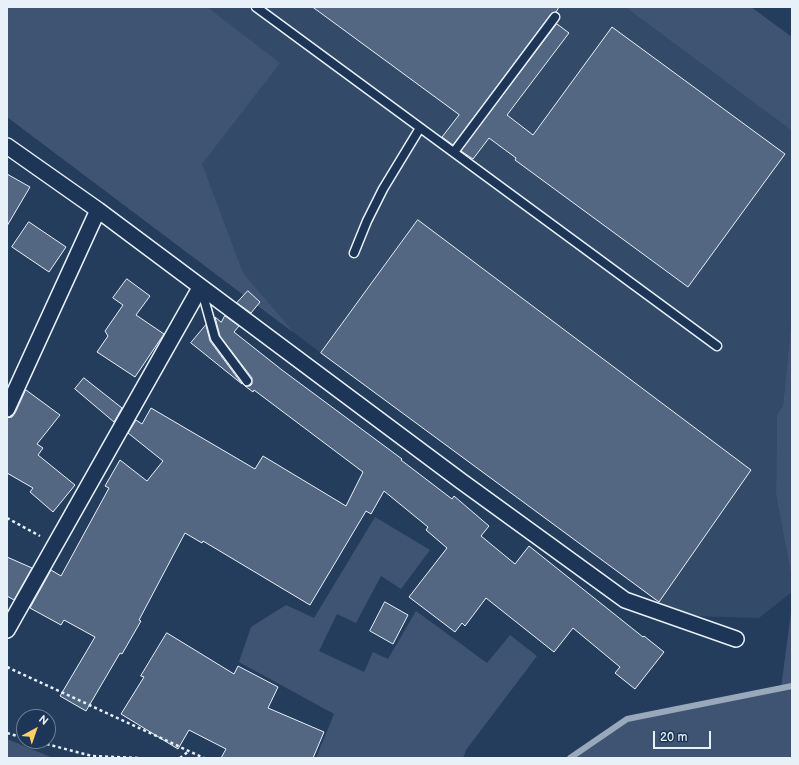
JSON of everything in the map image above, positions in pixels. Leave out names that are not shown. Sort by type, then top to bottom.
[{"type":"street","points":[[7,146],[98,210],[200,288],[625,600],[736,639]]},
{"type":"street","points":[[7,409],[98,210]]},
{"type":"street","points":[[7,630],[200,288]]},
{"type":"lane","points":[[256,7],[717,346]]},
{"type":"lane","points":[[454,152],[555,17]]},
{"type":"lane","points":[[354,253],[366,221],[383,188],[420,128]]},
{"type":"lane","points":[[200,288],[215,338],[247,381]]},
{"type":"path","points":[[7,518],[56,544]]},
{"type":"path","points":[[7,667],[204,758]]},
{"type":"path","points":[[56,747],[92,756],[141,758]]},
{"type":"path","points":[[180,758],[189,751]]},
{"type":"shaded area","points":[[7,7],[625,7],[792,131],[792,314],[783,406],[777,414],[776,495],[792,580],[792,592],[759,618],[688,616],[659,603],[321,353],[7,117]]},
{"type":"shaded area","points":[[7,7],[207,7],[280,63],[202,164],[243,273],[294,333],[7,117]]},
{"type":"shaded area","points":[[625,7],[751,7],[792,37],[792,131]]},
{"type":"shaded area","points":[[792,314],[792,580],[776,495],[777,414],[783,406]]},
{"type":"shaded area","points":[[375,517],[430,550],[401,589],[381,576],[356,623],[337,614],[319,651],[364,672],[373,652],[388,659],[416,611],[487,663],[510,635],[537,656],[466,750],[463,758],[316,758],[334,714],[239,662],[251,627],[286,605],[314,618]]},
{"type":"shaded area","points":[[792,605],[792,758],[570,758],[627,719],[781,688]]},
{"type":"shaded area","points":[[7,739],[16,743],[16,749],[31,749],[53,758],[7,758]]},
{"type":"building","points":[[313,7],[559,7],[556,12],[551,14],[453,145],[442,137],[459,115]]},
{"type":"building","points":[[557,24],[569,33],[507,115],[533,135],[612,27],[785,154],[688,287],[515,160],[516,158],[489,138],[473,159],[461,151]]},
{"type":"building","points":[[7,174],[30,187],[7,226]]},
{"type":"building","points":[[418,220],[751,470],[659,602],[321,353]]},
{"type":"building","points":[[29,222],[66,247],[49,272],[12,247]]},
{"type":"building","points":[[127,279],[150,296],[136,315],[164,334],[135,377],[97,352],[108,336],[105,331],[123,305],[113,298]]},
{"type":"building","points":[[248,291],[260,302],[251,313],[237,303]]},
{"type":"building","points":[[225,316],[239,326],[234,332],[282,370],[402,459],[401,460],[452,499],[454,496],[489,526],[481,536],[515,564],[529,546],[664,652],[635,689],[615,673],[620,667],[573,628],[554,652],[486,598],[465,626],[462,623],[455,632],[409,597],[447,548],[426,530],[428,527],[384,491],[371,514],[366,511],[310,605],[203,541],[202,543],[185,533],[139,620],[141,621],[122,654],[120,653],[86,711],[60,696],[95,637],[64,620],[61,625],[30,608],[51,570],[61,576],[109,488],[105,486],[120,460],[147,481],[163,461],[128,433],[136,420],[142,424],[151,408],[255,469],[263,456],[346,506],[363,472],[254,390],[253,392],[245,386],[250,386],[252,384],[252,378],[220,336],[215,317],[221,322]]},
{"type":"building","points":[[206,325],[210,341],[242,384],[191,343]]},
{"type":"building","points":[[84,378],[122,408],[114,422],[75,389]]},
{"type":"building","points":[[26,390],[60,415],[37,444],[43,448],[38,455],[75,485],[53,512],[30,492],[33,488],[7,473],[7,418],[12,417],[15,413]]},
{"type":"building","points":[[7,557],[32,568],[14,600],[7,596]]},
{"type":"building","points":[[385,602],[408,615],[393,644],[370,631]]},
{"type":"building","points":[[167,633],[234,674],[238,666],[278,687],[268,708],[324,732],[313,758],[221,758],[226,749],[189,730],[178,749],[121,714],[144,677],[141,676]]},
{"type":"waterway","points":[[570,758],[627,719],[792,686]]}]
